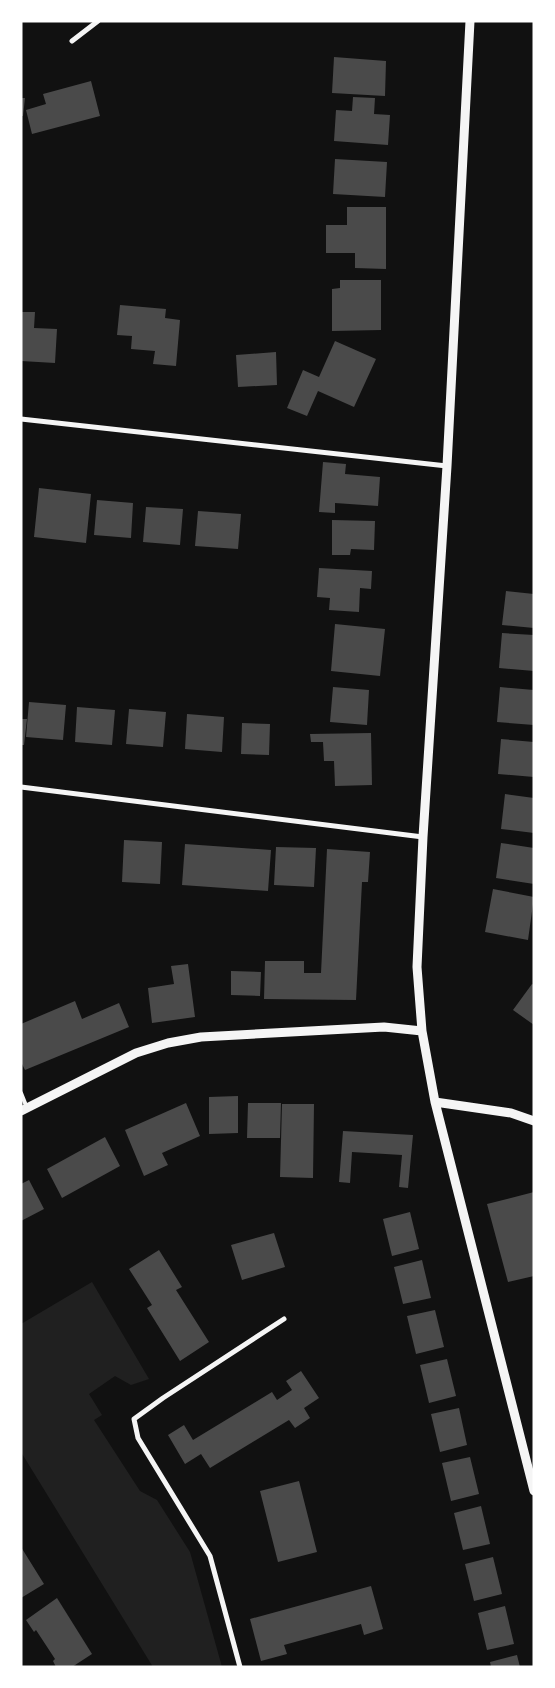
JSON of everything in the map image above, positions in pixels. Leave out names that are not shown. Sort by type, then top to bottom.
[{"type":"street","points":[[72,40],[98,21]]},
{"type":"street","points":[[463,21],[470,21],[447,466],[417,966],[422,1031],[435,1102],[534,1491]]},
{"type":"street","points":[[21,419],[447,466]]},
{"type":"street","points":[[21,787],[424,837]]},
{"type":"street","points":[[24,1110],[136,1054],[168,1043],[201,1037],[384,1027],[422,1031]]},
{"type":"street","points":[[435,1102],[511,1113],[534,1121]]},
{"type":"street","points":[[240,1667],[210,1556],[138,1438],[134,1419],[284,1320]]},
{"type":"lane","points":[[21,1093],[24,1110]]},
{"type":"shaded area","points":[[92,1282],[149,1379],[131,1385],[115,1376],[89,1394],[102,1415],[94,1420],[140,1491],[157,1500],[190,1552],[222,1667],[153,1667],[21,1452],[21,1324]]},
{"type":"building","points":[[334,57],[386,61],[385,96],[332,93]]},
{"type":"building","points":[[91,81],[100,116],[32,134],[26,110],[46,104],[43,94]]},
{"type":"building","points":[[353,97],[375,98],[374,114],[390,115],[388,145],[334,141],[336,110],[352,111]]},
{"type":"building","points":[[21,98],[25,98],[23,116],[21,116]]},
{"type":"building","points":[[335,159],[387,162],[385,197],[333,194]]},
{"type":"building","points":[[347,207],[386,207],[386,269],[355,268],[355,253],[326,253],[326,225],[347,225]]},
{"type":"building","points":[[340,280],[381,280],[381,330],[332,331],[332,289],[340,288]]},
{"type":"building","points":[[120,305],[166,309],[165,318],[180,320],[176,366],[153,364],[155,351],[131,349],[132,336],[117,335]]},
{"type":"building","points":[[21,312],[35,312],[34,328],[57,329],[55,363],[21,361]]},
{"type":"building","points":[[335,341],[376,359],[354,407],[318,391],[307,416],[287,408],[303,370],[319,377]]},
{"type":"building","points":[[276,352],[277,385],[238,387],[236,355]]},
{"type":"building","points":[[323,462],[346,464],[345,474],[380,477],[378,506],[335,503],[335,513],[319,512]]},
{"type":"building","points":[[39,488],[91,494],[86,543],[34,537]]},
{"type":"building","points":[[97,500],[133,503],[131,538],[94,535]]},
{"type":"building","points":[[146,507],[183,509],[180,545],[143,542]]},
{"type":"building","points":[[198,511],[241,514],[238,549],[195,546]]},
{"type":"building","points":[[332,520],[375,521],[374,550],[351,549],[350,555],[332,555]]},
{"type":"building","points":[[319,568],[372,571],[371,589],[360,588],[359,612],[329,610],[330,598],[317,597]]},
{"type":"building","points":[[506,591],[534,594],[534,628],[502,625]]},
{"type":"building","points":[[335,624],[385,629],[380,676],[331,671]]},
{"type":"building","points":[[502,633],[534,635],[534,671],[499,668]]},
{"type":"building","points":[[333,687],[369,690],[367,725],[330,722]]},
{"type":"building","points":[[500,687],[534,690],[534,725],[497,722]]},
{"type":"building","points":[[29,702],[66,705],[63,740],[26,737]]},
{"type":"building","points":[[77,707],[115,710],[112,745],[75,742]]},
{"type":"building","points":[[129,709],[166,712],[163,747],[126,744]]},
{"type":"building","points":[[187,714],[224,717],[222,752],[185,749]]},
{"type":"building","points":[[21,719],[27,719],[24,745],[21,745]]},
{"type":"building","points":[[242,723],[270,724],[269,755],[241,754]]},
{"type":"building","points":[[371,733],[372,785],[335,786],[334,761],[324,761],[323,742],[311,742],[310,734]]},
{"type":"building","points":[[501,739],[534,742],[534,777],[498,774]]},
{"type":"building","points":[[505,794],[534,798],[534,833],[501,829]]},
{"type":"building","points":[[124,840],[162,842],[160,884],[122,882]]},
{"type":"building","points":[[501,843],[534,848],[534,884],[496,878]]},
{"type":"building","points":[[185,844],[271,850],[268,891],[182,885]]},
{"type":"building","points":[[276,847],[316,848],[314,887],[274,885]]},
{"type":"building","points":[[327,849],[370,852],[368,882],[362,882],[356,1000],[264,999],[265,961],[304,961],[304,973],[321,973]]},
{"type":"building","points":[[493,889],[534,897],[528,940],[485,932]]},
{"type":"building","points":[[188,964],[195,1017],[152,1023],[148,988],[174,984],[171,966]]},
{"type":"building","points":[[231,971],[261,972],[260,996],[231,995]]},
{"type":"building","points":[[532,984],[534,985],[534,1025],[513,1010]]},
{"type":"building","points":[[75,1001],[82,1019],[119,1003],[129,1027],[25,1070],[21,1062],[21,1024]]},
{"type":"building","points":[[238,1096],[238,1133],[209,1134],[209,1097]]},
{"type":"building","points":[[186,1103],[200,1136],[162,1153],[168,1165],[144,1176],[125,1130]]},
{"type":"building","points":[[248,1103],[281,1103],[280,1138],[247,1138]]},
{"type":"building","points":[[282,1104],[314,1104],[313,1178],[280,1177]]},
{"type":"building","points":[[343,1131],[413,1135],[408,1188],[399,1187],[402,1155],[352,1152],[350,1183],[339,1182]]},
{"type":"building","points":[[105,1137],[120,1166],[62,1198],[47,1169]]},
{"type":"building","points":[[29,1180],[44,1209],[21,1221],[21,1184]]},
{"type":"building","points":[[534,1192],[534,1276],[508,1282],[487,1204]]},
{"type":"building","points":[[410,1212],[419,1249],[392,1256],[383,1219]]},
{"type":"building","points":[[274,1233],[285,1267],[242,1280],[231,1245]]},
{"type":"building","points":[[159,1250],[182,1287],[176,1290],[209,1342],[180,1361],[147,1308],[152,1305],[129,1269]]},
{"type":"building","points":[[422,1260],[431,1298],[403,1304],[394,1267]]},
{"type":"building","points":[[435,1310],[444,1347],[416,1354],[407,1316]]},
{"type":"building","points":[[447,1359],[456,1396],[429,1403],[420,1365]]},
{"type":"building","points":[[301,1371],[319,1398],[304,1408],[310,1418],[295,1428],[289,1420],[210,1468],[201,1454],[185,1464],[168,1435],[184,1425],[193,1440],[272,1392],[277,1400],[292,1390],[286,1381]]},
{"type":"building","points":[[459,1408],[467,1445],[440,1452],[431,1414]]},
{"type":"building","points":[[470,1457],[479,1494],[451,1501],[442,1463]]},
{"type":"building","points":[[299,1481],[317,1552],[278,1562],[260,1491]]},
{"type":"building","points":[[481,1506],[490,1544],[463,1550],[454,1513]]},
{"type":"building","points":[[21,1547],[44,1584],[21,1598]]},
{"type":"building","points":[[493,1557],[502,1594],[474,1601],[465,1564]]},
{"type":"building","points":[[371,1586],[383,1629],[364,1635],[361,1624],[284,1645],[287,1654],[261,1661],[250,1619]]},
{"type":"building","points":[[57,1598],[92,1654],[72,1667],[56,1667],[53,1661],[55,1659],[36,1630],[34,1632],[26,1620]]},
{"type":"building","points":[[505,1606],[514,1644],[487,1650],[478,1613]]},
{"type":"building","points":[[517,1655],[520,1667],[491,1667],[490,1662]]}]
